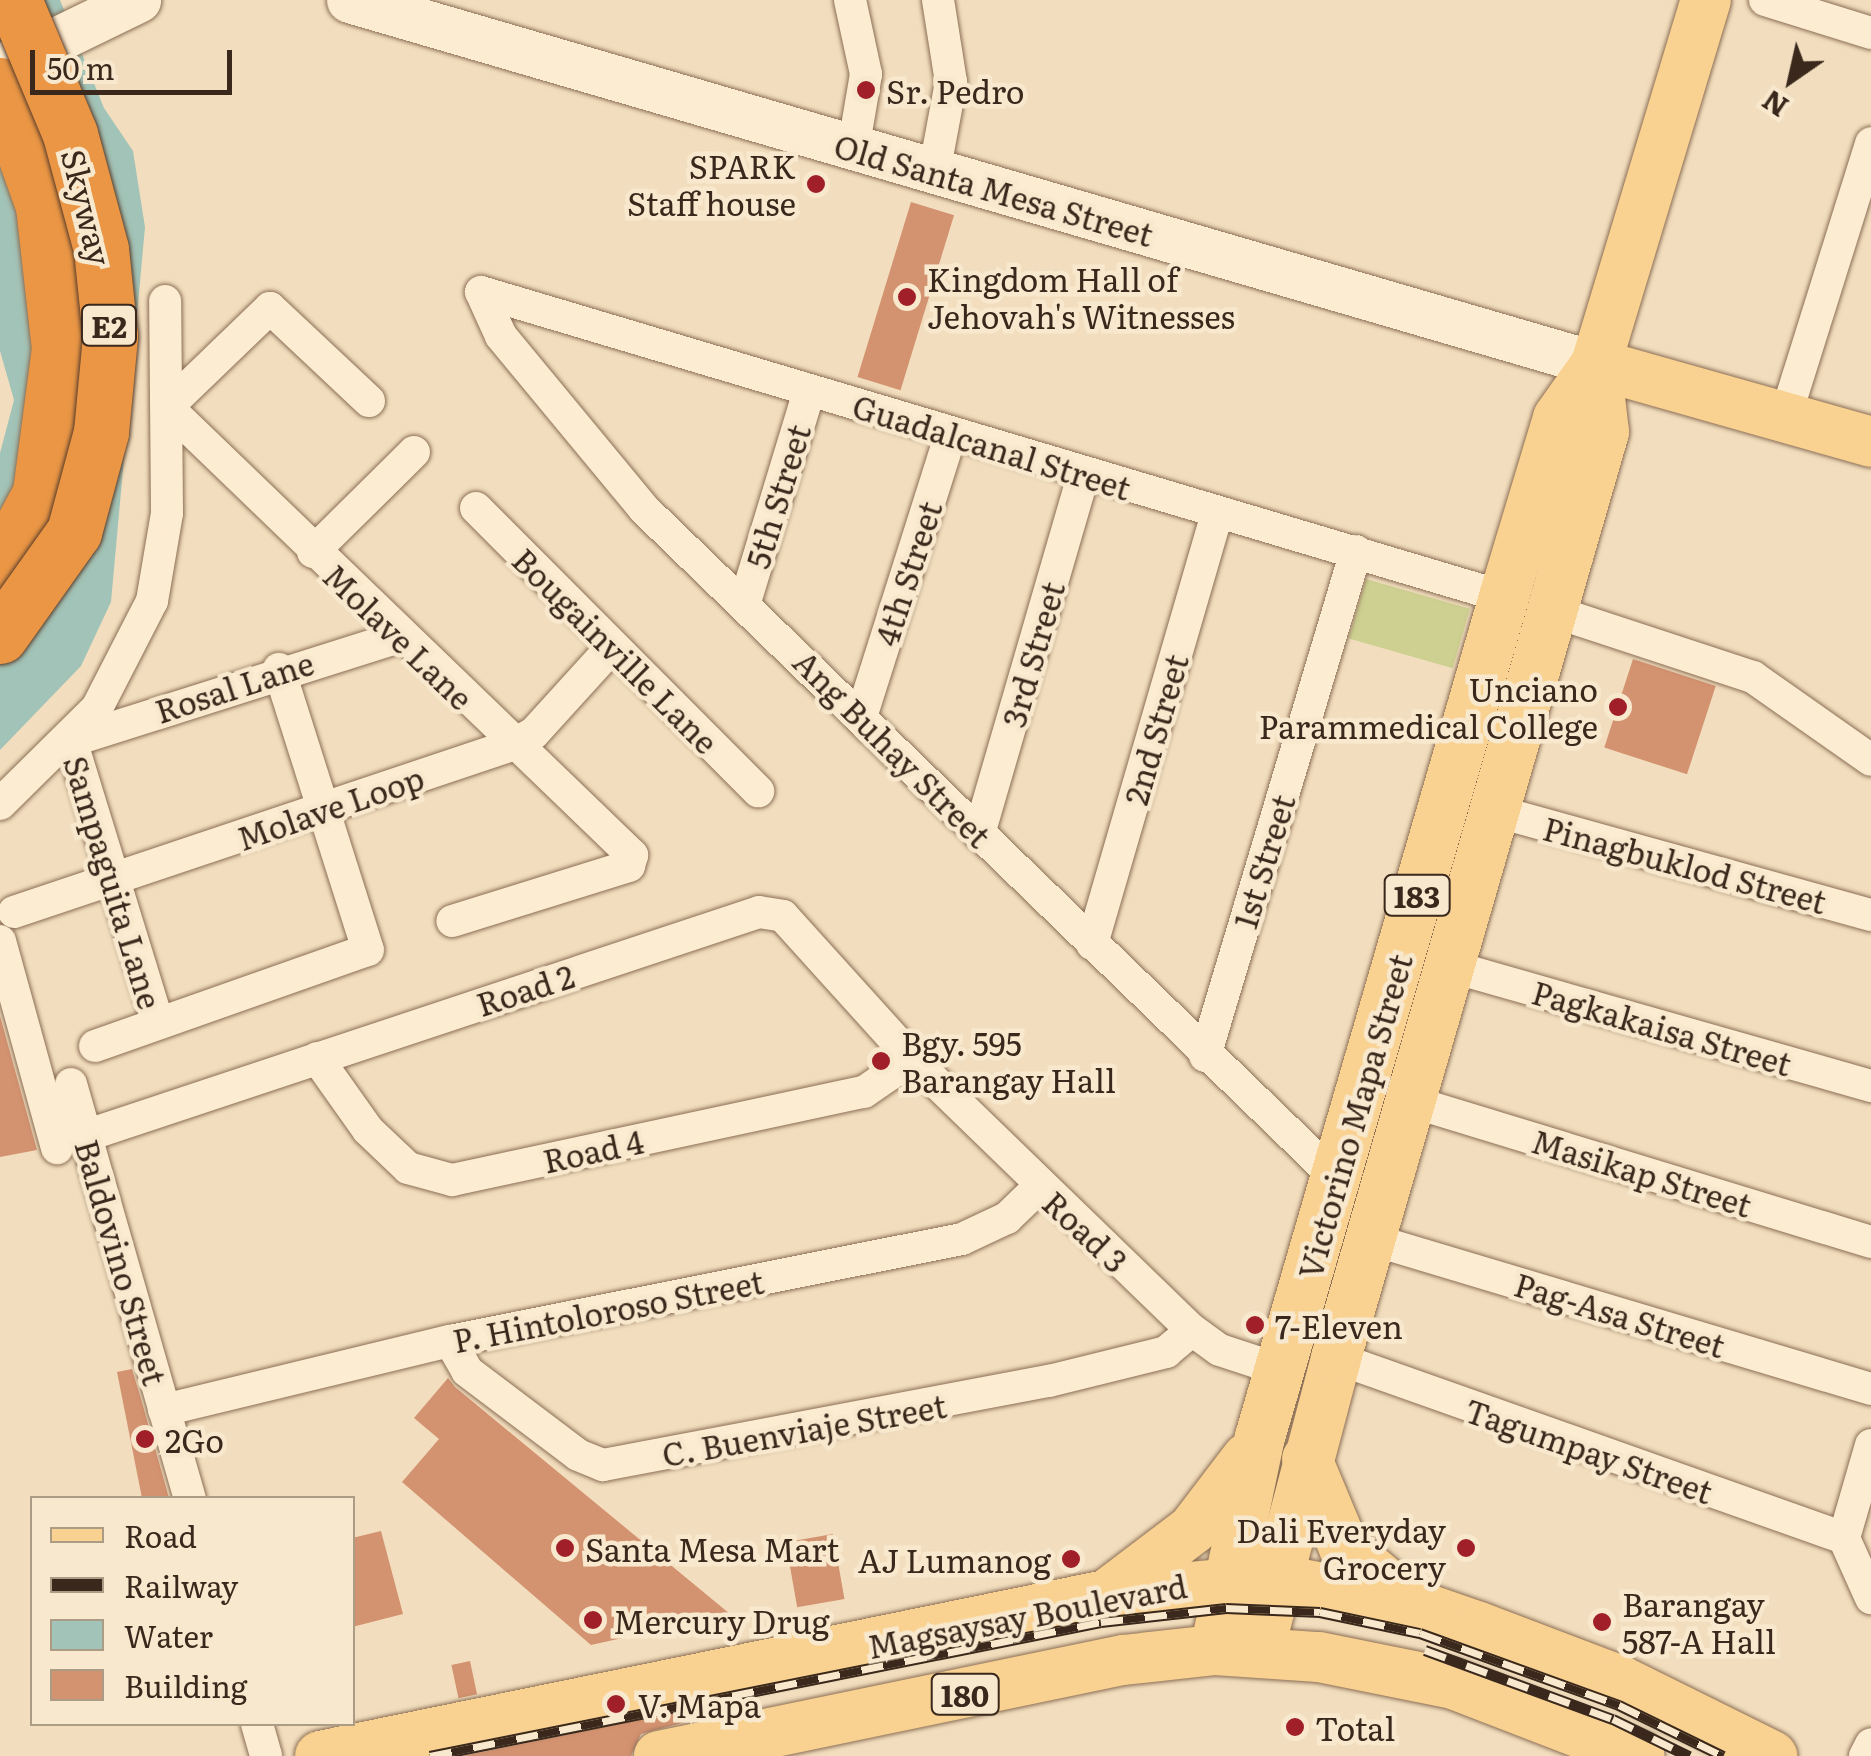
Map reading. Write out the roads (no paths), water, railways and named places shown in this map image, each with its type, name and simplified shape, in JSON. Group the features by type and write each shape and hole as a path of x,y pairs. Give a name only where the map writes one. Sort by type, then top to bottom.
{"highway":[{"name":"Skyway","path":"0,568 40,493 60,348 43,206 12,67 14,0"},
{"name":"Skyway","path":"0,636 32,601 74,532 108,384 101,249 70,134 12,67"}],"main road":[{"name":"Old Santa Mesa Street","path":"349,0 853,150 1871,442"},
{"name":"Victorino Mapa Street","path":"1237,1650 1252,1579 1260,1437 1558,418 1596,364 1706,0"},
{"path":"12,67 130,4"},
{"name":"Victorino Mapa Street","path":"1252,1579 1307,1459 1499,812 1604,432 1596,364"},
{"path":"1106,1594 1192,1529 1260,1437"},
{"path":"1307,1459 1344,1548 1421,1606"},
{"name":"Magsaysay Boulevard","path":"320,1756 1106,1594 1252,1579 1421,1606 1570,1659 1772,1756"},
{"name":"Magsaysay Boulevard","path":"659,1756 1123,1660 1237,1650 1454,1684 1640,1756"}],"street":[{"path":"850,0 866,74 853,150"},
{"path":"934,173 951,82 938,0"},
{"path":"1766,0 1871,32"},
{"path":"1785,418 1871,144"},
{"name":"Guadalcanal Street","path":"481,292 1504,597"},
{"name":"Ang Buhay Street","path":"481,292 501,336 644,508 862,714 1205,1056 1337,1179"},
{"path":"0,804 71,741 126,663 152,601 167,513 165,301"},
{"path":"167,407 270,308 369,401"},
{"name":"5th Street","path":"746,602 809,390"},
{"name":"Molave Lane","path":"167,407 398,637 633,861 452,922"},
{"name":"4th Street","path":"862,714 951,433"},
{"path":"313,552 414,452"},
{"name":"3rd Street","path":"980,834 1084,473"},
{"name":"Bougainville Lane","path":"476,508 611,648 758,790"},
{"name":"2nd Street","path":"1092,944 1217,513"},
{"name":"1st Street","path":"1205,1056 1356,551"},
{"path":"1552,611 1753,677 1869,751"},
{"name":"Rosal Lane","path":"71,741 279,669 398,637"},
{"name":"Molave Loop","path":"7,927 114,880 512,746 534,733 611,648"},
{"path":"95,1046 368,950 279,669"},
{"name":"Sampaguita Lane","path":"71,741 158,1023"},
{"name":"Pinagbuklod Street","path":"1499,812 1871,915"},
{"name":"Road 2","path":"71,1142 759,912 801,928 912,1059"},
{"path":"7,927 71,1142"},
{"name":"Pagkakaisa Street","path":"1453,968 1871,1086"},
{"name":"Road 4","path":"317,1058 368,1130 408,1168 452,1180 864,1092 912,1059"},
{"name":"Road 3","path":"912,1059 1192,1330 1220,1350 1281,1370"},
{"name":"Baldovino Street","path":"70,1084 71,1142 164,1410 189,1496"},
{"name":"Masikap Street","path":"1413,1102 1871,1242"},
{"name":"P. Hintoloroso Street","path":"164,1410 450,1342 962,1240 1007,1218 1040,1187"},
{"name":"Pag-Asa Street","path":"1370,1239 1871,1389"},
{"name":"C. Buenviaje Street","path":"450,1342 467,1371 578,1455 603,1464 1049,1381 1166,1352 1192,1330"},
{"name":"Tagumpay Street","path":"1336,1358 1844,1538"},
{"path":"1871,1446 1844,1538 1871,1598"},
{"path":"257,1726 266,1756"},
{"path":"1865,1756 1871,1744"}],"water":[{"path":"0,0 60,0 104,108 133,151 145,227 111,602 81,666 0,750 0,453 14,400 0,351"}],"railway":[{"path":"430,1756 1101,1622 1226,1608 1320,1612 1420,1633 1619,1705 1723,1756"},
{"path":"1425,1650 1613,1719 1689,1756"}],"place":[{"name":"Sr. Pedro","path":"866,90"},
{"name":"SPARK Staff house","path":"816,184"},
{"name":"Kingdom Hall of Jehovah's Witnesses","path":"907,297"},
{"name":"Unciano Parammedical College","path":"1618,707"},
{"name":"Bgy. 595 Barangay Hall","path":"881,1061"},
{"name":"7-Eleven","path":"1255,1325"},
{"name":"2Go","path":"145,1439"},
{"name":"Santa Mesa Mart","path":"565,1548"},
{"name":"Dali Everyday Grocery","path":"1466,1548"},
{"name":"AJ Lumanog","path":"1071,1559"},
{"name":"Mercury Drug","path":"593,1620"},
{"name":"Barangay 587-A Hall","path":"1602,1622"},
{"name":"V. Mapa","path":"616,1704"},
{"name":"Total","path":"1295,1727"}]}
